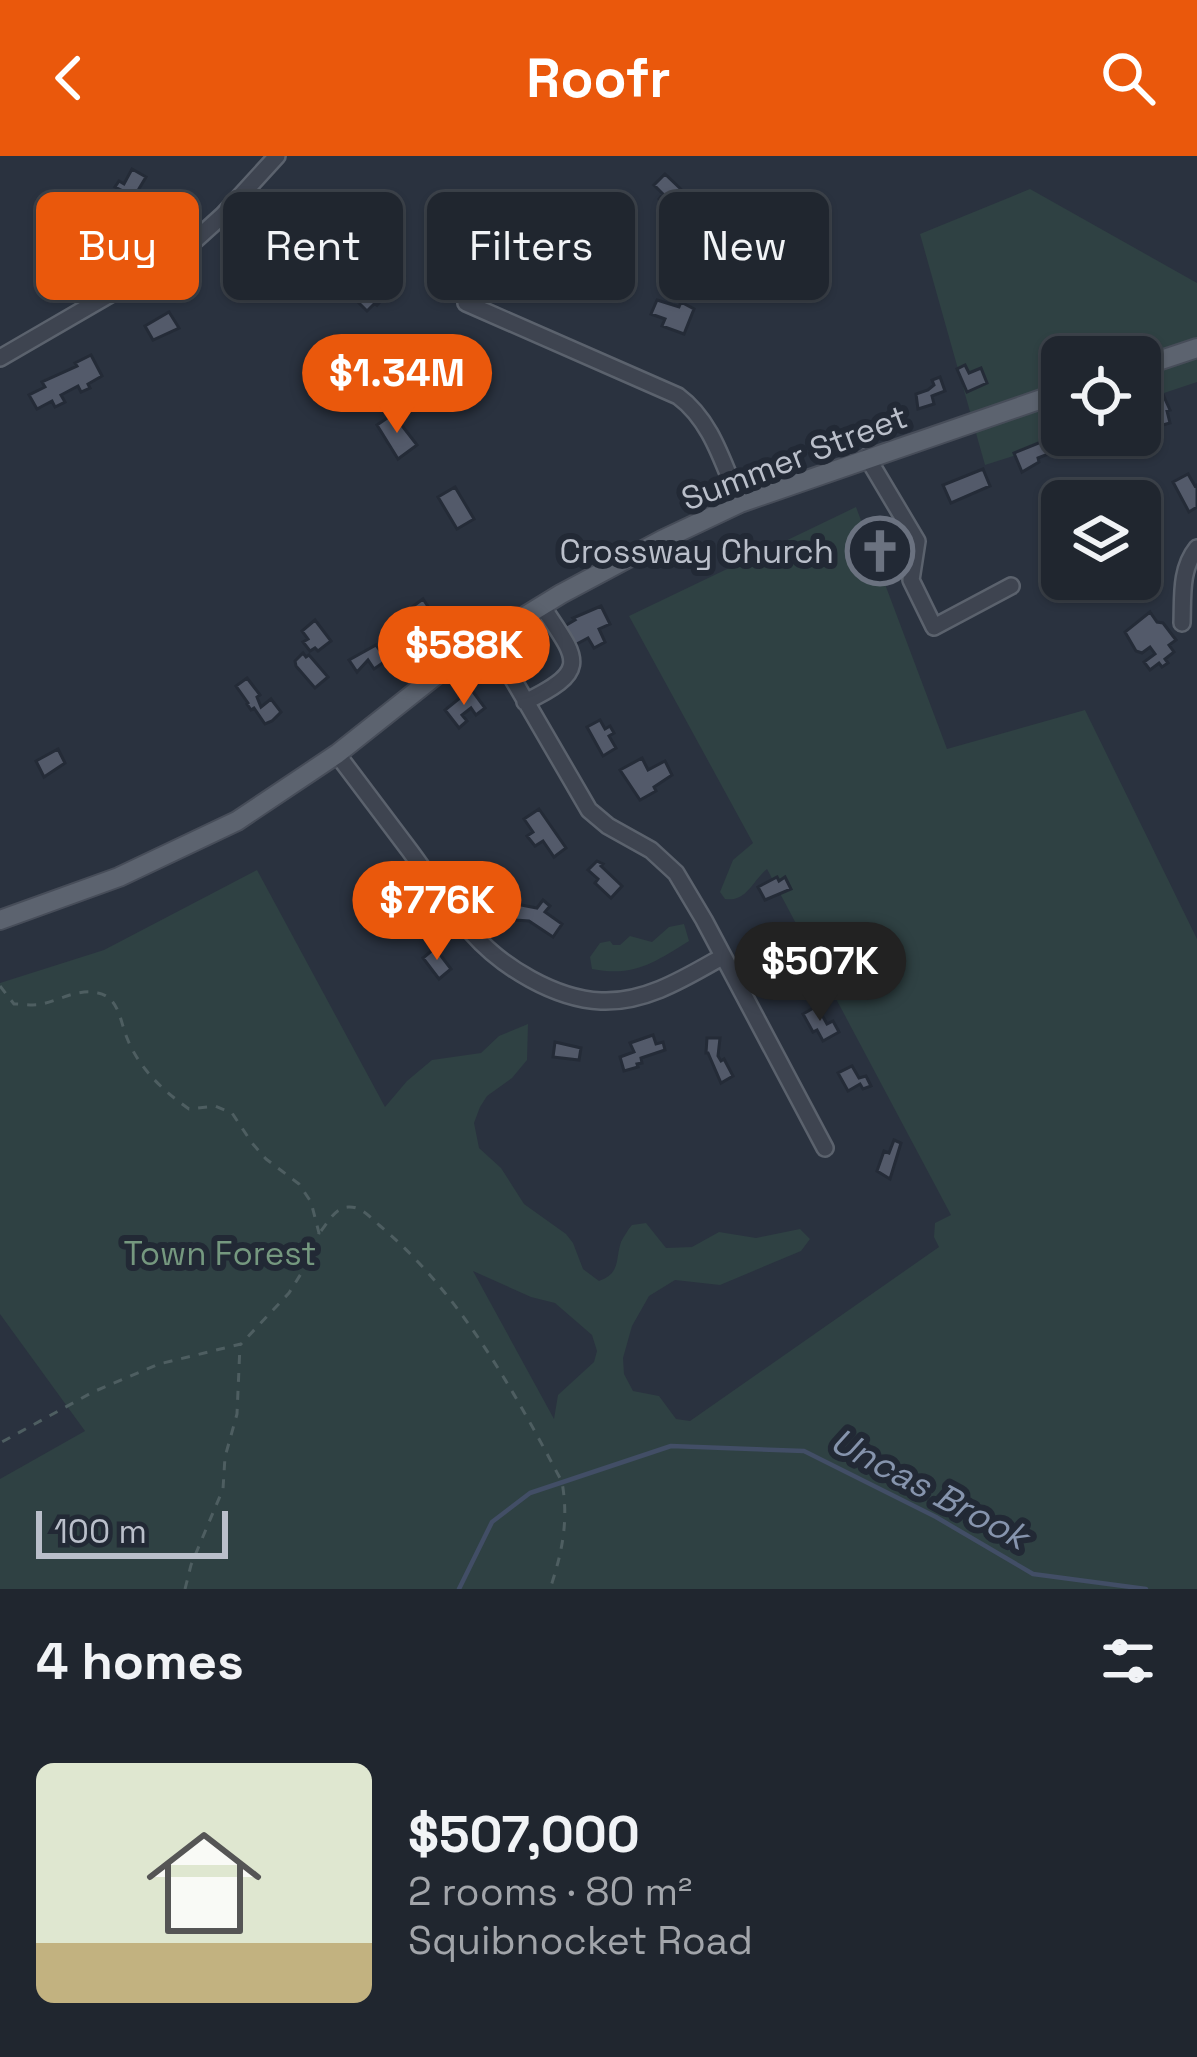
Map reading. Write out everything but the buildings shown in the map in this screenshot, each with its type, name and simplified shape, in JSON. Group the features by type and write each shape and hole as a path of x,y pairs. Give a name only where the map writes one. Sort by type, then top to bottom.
{"main road":[{"path":"1161,360 1197,348"},
{"name":"Summer Street","path":"0,920 119,877 237,821 337,754 489,638 662,540 740,503 1041,399"}],"street":[{"path":"0,358 181,253 277,156"},
{"path":"466,303 678,396 706,423 740,503"},
{"path":"867,458 917,541 911,580 934,626 1011,586"},
{"path":"1182,622 1187,560 1197,548"},
{"path":"525,702 567,678 574,663 542,606"},
{"path":"489,638 589,810 651,850 676,873 825,1148"},
{"path":"337,754 475,937 549,988 578,998 634,998 722,957"}],"path":[{"path":"0,986 14,1004 37,1006 79,993 110,998 138,1062 189,1109 215,1106 232,1113 266,1159 299,1184 311,1202 319,1234"},
{"path":"0,1443 93,1392 159,1364 241,1343 289,1293 336,1211 359,1208 413,1253 489,1351 562,1482 566,1507 563,1551 550,1589"},
{"path":"185,1589 223,1489 225,1457 237,1414 241,1343"}],"green space":[{"path":"1030,189 1197,283 1197,382 1161,394 1161,336 1041,336 1041,447 985,465 920,234"},
{"name":"Town Forest","path":"856,507 947,749 1085,710 1197,939 1197,1589 0,1589 0,1479 85,1431 0,1314 0,983 104,950 257,870 385,1107 432,1060 481,1053 499,1036 528,1024 527,1060 480,1107 474,1123 479,1148 501,1168 524,1204 566,1234 583,1269 599,1281 614,1270 621,1242 632,1225 646,1223 666,1248 692,1247 719,1232 756,1238 800,1229 810,1239 801,1251 720,1285 675,1280 649,1296 632,1326 623,1358 624,1374 633,1391 659,1396 676,1419 690,1421 939,1247 935,1223 951,1215 767,869 739,897 725,899 720,892 733,860 753,843 629,616","holes":["473,1271 555,1303 592,1335 597,1351 594,1362 558,1395 554,1419"]},
{"path":"684,924 689,941 654,962 620,971 592,969 590,957 600,943 620,945 630,936 652,942 669,927"}],"waterway":[{"name":"Uncas Brook","path":"459,1589 492,1522 530,1493 671,1446 804,1451 936,1517 1033,1574 1146,1589"}],"place":[{"name":"Crossway Church","path":"880,551"}]}
